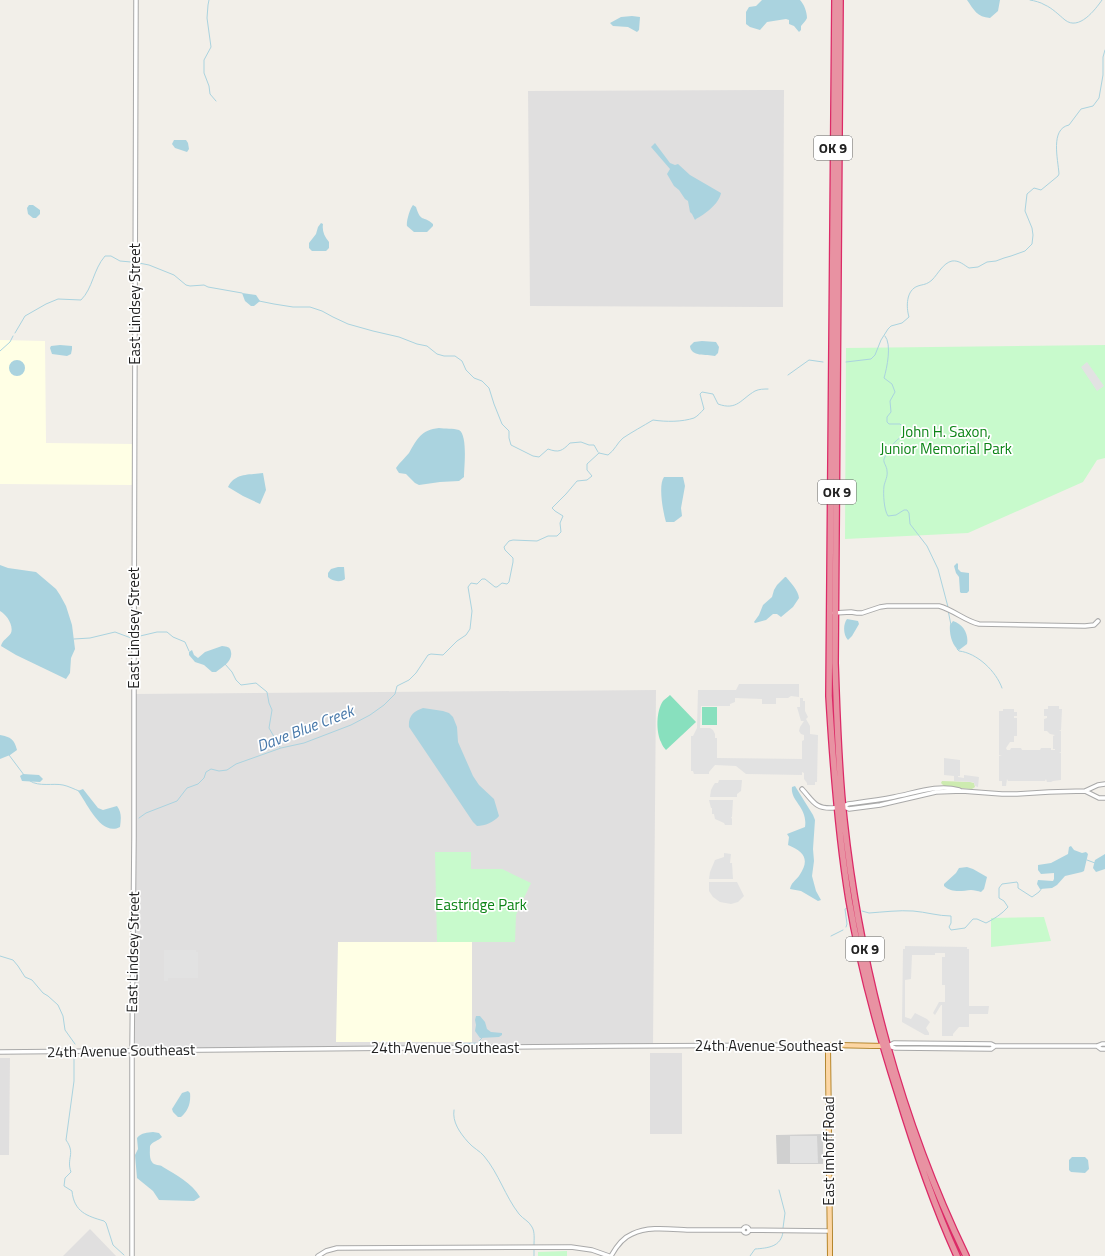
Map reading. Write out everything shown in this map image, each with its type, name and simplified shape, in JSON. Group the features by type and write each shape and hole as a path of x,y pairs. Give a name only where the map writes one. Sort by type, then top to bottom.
{"highway":[{"name":"OK 9","path":"834,0 835,664 841,807"},
{"name":"OK 9","path":"840,0 829,613 829,696 841,807 855,902 880,1017 919,1161 940,1218 957,1256"},
{"name":"OK 9","path":"887,1046 902,1096 947,1217 966,1256"}],"main road":[{"name":"24th Avenue Southeast","path":"828,1045 887,1046"},
{"name":"East Imhoff Road","path":"828,1045 830,1256"}],"street":[{"name":"East Lindsey Street","path":"132,1256 136,0"},
{"path":"829,613 862,613 883,606 939,606 972,622 983,625 1085,626 1094,625 1098,621"},
{"path":"802,789 810,800 817,805 828,808 841,807 849,809 880,805 936,792 962,791 1011,794 1086,791 1098,785 1105,784"},
{"path":"1086,791 1099,798 1105,798"},
{"name":"24th Avenue Southeast","path":"887,1046 895,1048 991,1049 995,1046 1097,1046 1105,1044"},
{"name":"24th Avenue Southeast","path":"0,1052 828,1045"},
{"name":"24th Avenue Southeast","path":"1097,1046 1101,1049 1105,1049"},
{"path":"318,1256 326,1251 337,1248 583,1248 610,1256 615,1248 624,1239 632,1234 641,1231 658,1229 743,1230 746,1227 749,1230 830,1231"}],"shaded area":[{"path":"784,90 783,307 530,306 528,91"},
{"path":"0,340 45,341 46,443 135,444 135,485 0,484"},
{"path":"1087,362 1104,386 1097,391 1081,367"},
{"path":"739,684 799,684 799,697 791,696 788,698 776,698 776,704 762,704 762,699 735,698 735,702 730,704 730,706 701,706 700,728 710,728 713,730 715,738 717,738 717,758 802,759 802,741 804,740 804,735 799,731 804,721 801,721 797,707 800,707 800,698 803,698 803,701 805,701 805,711 808,717 806,719 810,726 810,734 818,735 817,782 815,782 815,785 807,785 804,779 804,773 802,772 802,775 746,774 736,766 715,765 709,774 694,774 693,771 691,771 691,736 693,736 697,728 698,690 736,690"},
{"path":"656,690 653,1046 132,1051 134,694"},
{"path":"1048,706 1059,706 1059,709 1062,709 1061,730 1059,731 1061,731 1061,752 1059,752 1061,753 1061,780 1047,782 1046,779 1045,781 1008,781 1007,779 1006,786 1002,786 1002,781 999,781 999,756 1002,755 999,755 999,711 1003,711 1003,709 1014,709 1014,712 1017,712 1017,716 1014,716 1014,718 1017,718 1017,736 1014,736 1014,742 1010,742 1006,748 1007,750 1010,750 1011,748 1021,748 1022,750 1040,750 1041,748 1051,748 1051,750 1055,750 1053,749 1053,736 1055,735 1044,731 1044,719 1047,718 1047,716 1044,716 1044,709 1048,709"},
{"path":"944,758 960,760 960,776 958,777 964,778 964,775 979,777 978,787 975,786 973,782 954,781 954,776 944,775"},
{"path":"719,780 742,780 741,791 737,794 737,797 710,797 713,786 715,783 718,783"},
{"path":"709,800 733,800 731,817 732,825 725,825 724,823 715,819 714,814 712,814 712,808"},
{"path":"724,853 731,854 730,863 732,863 733,879 709,879 715,860 724,857"},
{"path":"709,882 737,882 744,896 738,902 731,904 720,902 713,897 709,891"},
{"path":"338,942 472,942 472,1042 336,1042"},
{"path":"905,946 967,947 967,949 969,949 969,1006 989,1006 988,1014 969,1014 969,1027 959,1027 953,1036 942,1036 942,1005 935,1015 933,1013 939,1002 945,1002 945,985 942,985 942,957 945,957 945,953 935,953 935,955 912,955 911,979 905,980 905,1017 911,1019 915,1013 927,1019 930,1022 926,1028 929,1035 925,1035 902,1022 903,949 905,949"},
{"path":"164,950 196,950 196,952 198,952 198,978 168,978 168,981 164,981"},
{"path":"650,1053 682,1053 682,1134 650,1134"},
{"path":"0,1058 10,1058 9,1155 0,1155"},
{"path":"823,1134 823,1164 777,1164 776,1135"},
{"path":"790,1136 817,1136 818,1163 790,1163"},
{"path":"90,1229 116,1256 63,1256"}],"green space":[{"name":"John H. Saxon, Junior Memorial Park","path":"1105,345 1105,458 1097,460 1083,482 968,533 845,539 846,348"},
{"path":"670,695 696,722 666,750 659,738 658,716 663,701"},
{"path":"702,707 717,707 717,725 702,725"},
{"path":"942,781 970,782 974,783 975,787 972,789 945,787 941,783"},
{"name":"Eastridge Park","path":"435,852 471,852 471,869 502,869 531,883 516,915 515,942 437,942"},
{"path":"1044,917 1051,941 991,947 991,918"},
{"path":"567,1251 567,1256 538,1256 538,1252"}],"water":[{"path":"762,0 800,0 805,8 807,18 801,26 801,30 799,32 794,26 789,24 789,20 786,19 767,22 760,30 746,24 746,12 749,7 756,6"},
{"path":"967,0 1000,0 998,11 990,18 979,15"},
{"path":"621,17 640,17 639,30 637,32 628,27 613,26 610,23"},
{"path":"174,140 186,140 189,149 187,152 175,148 172,144"},
{"path":"655,143 670,163 675,165 678,164 690,175 721,193 715,205 695,220 690,212 688,201 674,186 667,174 670,169 651,147"},
{"path":"29,205 33,205 40,210 40,214 36,218 33,218 28,214 27,208"},
{"path":"413,205 416,207 421,217 433,224 427,232 414,232 407,226 408,215"},
{"path":"321,223 323,224 325,236 329,242 329,248 326,251 312,251 309,248 309,243 316,234"},
{"path":"242,293 256,295 260,301 254,306 251,306 245,301"},
{"path":"694,342 716,342 719,347 718,353 715,356 696,353 691,350 690,346"},
{"path":"51,346 72,346 71,354 67,356 52,354 50,348"},
{"path":"17,360 24,365 25,368 20,375 17,376 10,371 9,368 14,361"},
{"path":"439,428 457,429 462,433 465,445 464,477 459,481 419,485 406,474 399,473 396,468 409,453 420,436 428,431"},
{"path":"263,473 266,490 260,504 228,487 234,479 238,477"},
{"path":"664,477 683,477 685,486 681,508 682,516 674,522 666,522 662,505 661,486"},
{"path":"957,563 958,569 961,572 969,573 969,591 967,593 960,592 959,577 954,566"},
{"path":"0,565 8,568 36,572 56,589 60,595 66,606 72,625 75,649 71,658 70,673 66,679 16,655 1,646 12,630 9,620 0,611"},
{"path":"344,567 345,579 341,581 328,577 328,573 331,569"},
{"path":"785,577 794,587 799,598 793,607 781,617 777,614 773,614 766,620 755,623 754,622 763,605 772,597 777,585"},
{"path":"847,619 858,621 859,624 848,640 844,630"},
{"path":"953,621 960,624 967,637 967,644 959,650 954,646 950,632 950,625"},
{"path":"222,646 231,650 231,655 226,664 216,672 212,672 204,665 195,662 189,655 189,652 192,650 194,655 198,658 205,652"},
{"path":"423,708 443,711 449,713 453,717 457,727 458,742 473,776 479,785 494,799 499,816 492,822 477,826 473,822 409,727 412,714"},
{"path":"0,735 12,739 17,750 0,759"},
{"path":"23,774 39,775 43,779 40,782 22,781 20,776"},
{"path":"795,786 815,820 812,876 816,891 821,900 818,901 801,891 790,889 792,884 799,876 805,861 802,854 788,845 789,837 787,834 805,827 804,814 792,792 792,787"},
{"path":"83,789 98,808 103,810 117,806 121,819 120,827 113,829 107,827 95,817 78,791"},
{"path":"1071,846 1074,850 1082,853 1086,852 1088,854 1084,871 1065,876 1052,888 1040,889 1037,884 1038,880 1053,881 1054,873 1041,874 1038,870 1038,865 1051,863 1068,854 1069,847"},
{"path":"1105,854 1105,869 1096,872 1093,868 1095,860"},
{"path":"967,867 987,877 984,889 981,892 972,890 953,891 944,886 944,884 956,873 959,868"},
{"path":"476,1016 480,1016 485,1022 487,1029 491,1032 502,1033 502,1035 499,1037 480,1038 475,1031"},
{"path":"188,1091 190,1093 190,1097 186,1112 181,1117 178,1117 172,1109 182,1093"},
{"path":"153,1132 159,1133 162,1137 150,1146 150,1156 152,1162 162,1166 188,1183 200,1197 194,1201 159,1200 153,1191 137,1178 135,1155 138,1149 137,1138 143,1134"},
{"path":"1072,1157 1085,1157 1088,1160 1089,1169 1085,1173 1071,1172 1069,1170 1069,1160"}],"waterway":[{"path":"209,0 207,18 211,47 204,60 204,73 209,86 210,94 216,101"},
{"path":"1030,0 1043,4 1070,23 1076,23 1086,18 1102,0"},
{"name":"Dave Blue Creek","path":"846,362 871,359 875,355 881,340 888,329 891,326 902,323 909,317 907,304 911,291 918,286 927,284 949,262 957,261 969,268 978,267 987,262 996,261 1025,251 1032,244 1032,228 1025,211 1027,194 1034,188 1041,190 1058,176 1056,145 1059,132 1069,125 1081,109 1093,106 1099,98 1105,50"},
{"path":"15,333 25,316 46,304 58,299 81,300 88,290 98,267 105,256 111,256 120,261 131,262"},
{"path":"139,263 149,265 174,275 186,285 204,285 242,293"},
{"path":"259,301 293,307 310,307 322,311 348,324 427,346 437,354 444,356 455,356 462,361 466,370 474,378 482,381 489,388 502,424 509,431 511,445 533,456 539,457 548,449 555,451 560,450 565,448 570,443 581,442 594,445 598,452"},
{"path":"0,351 10,342 13,336"},
{"path":"885,336 889,350 884,378 892,384 895,392 890,401 891,412 887,417 887,422 889,424 900,424 906,433 892,445 884,459 887,473 884,486 884,502 888,516 896,515 904,510 907,510 909,513 910,524 927,546 938,569 948,607"},
{"name":"Dave Blue Creek","path":"788,375 809,360 823,362"},
{"name":"Dave Blue Creek","path":"599,453 608,455 623,438 653,420 679,421 694,418 704,409 700,394 702,392 713,394 718,404 730,406 738,403 755,391 760,389 768,389"},
{"name":"Dave Blue Creek","path":"139,818 146,813 177,801 187,788 198,784 204,778 206,772 211,769 219,771 227,770 236,764 281,748 304,743 351,725 370,715 384,705 395,694 397,686 409,680 416,673 428,655 443,655 457,641 466,635 470,629 472,611 468,587 471,583 477,584 482,579 485,579 497,587 502,583 507,584 509,582 513,558 504,547 509,541 537,541 548,536 557,536 561,532 560,523 563,516 552,508 577,481 587,480 592,476 587,470 587,464 599,453"},
{"path":"948,610 951,625"},
{"path":"74,639 90,638 115,632 131,638"},
{"path":"136,637 157,632 167,632 173,637 185,642 189,651"},
{"path":"957,649 979,659 991,669 1002,688"},
{"path":"225,664 241,685 256,683 267,692 272,710 269,728 280,747"},
{"name":"Dave Blue Creek","path":"9,755 24,775"},
{"name":"Dave Blue Creek","path":"30,781 38,784 59,784 79,791"},
{"path":"1087,860 1095,863"},
{"path":"862,911 869,913 913,911 951,916 951,923 949,927 951,930 965,928 973,919 986,923 1003,912 1008,907 1004,901 999,898 999,888 1002,884 1017,882 1018,888 1032,897 1042,888"},
{"path":"846,927 845,909 847,908"},
{"path":"831,936 843,930"},
{"path":"0,956 13,960 25,977 32,980 43,993 58,1005 63,1016 65,1030 75,1044"},
{"path":"479,1041 482,1038"},
{"path":"461,1045 476,1043"},
{"path":"74,1059 74,1081 66,1140 71,1153 71,1172 65,1178 64,1186 72,1191 75,1204 82,1212 106,1223 113,1245 124,1255"},
{"path":"454,1110 455,1123 465,1139 482,1154 489,1163 514,1207 532,1227 534,1233 534,1245"},
{"path":"779,1190 785,1213 783,1228"},
{"path":"750,1256 755,1249 777,1244 780,1241 783,1232"},
{"path":"534,1248 534,1256"}]}
